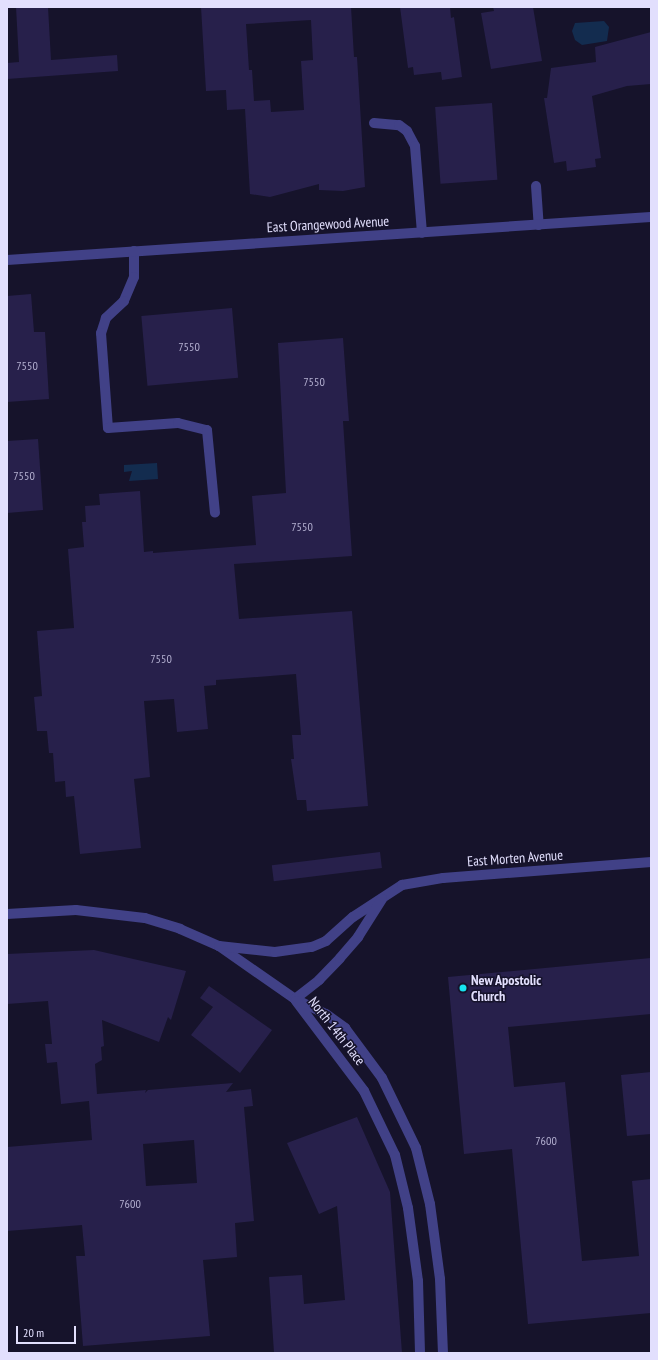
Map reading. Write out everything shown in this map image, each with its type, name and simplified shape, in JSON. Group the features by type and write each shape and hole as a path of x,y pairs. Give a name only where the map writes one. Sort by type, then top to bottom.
{"street":[{"path":"374,123 399,125 407,131 415,146 422,233"},
{"path":"536,186 539,225"},
{"name":"East Orangewood Avenue","path":"7,260 651,217"},
{"path":"134,251 134,277 124,301 106,318 101,333 108,428 178,423 207,430 215,513"},
{"name":"East Morten Avenue","path":"219,946 275,952 312,948 326,941 353,917 384,895 402,885 444,878 651,862"},
{"name":"East Morten Avenue","path":"7,914 60,909 145,918 180,929 219,946 295,999 319,980 358,937 384,895"},
{"name":"North 14th Place","path":"295,999 364,1091 395,1155 408,1208 417,1273 420,1353"},
{"name":"North 14th Place","path":"295,999 326,1014 345,1028 382,1078 416,1148 430,1204 440,1279 443,1353"}],"water":[{"path":"604,21 609,27 607,41 582,45 575,40 572,31 575,23"},
{"path":"157,463 158,479 129,481 132,471 124,472 124,465"}],"building":[{"path":"16,7 48,7 51,60 117,55 118,71 7,79 7,63 19,62"},
{"path":"201,7 351,7 354,57 357,57 365,187 343,191 319,190 319,184 270,197 250,194 245,109 227,110 226,90 206,91","holes":["311,20 313,60 301,61 304,110 271,112 270,100 254,101 252,70 249,70 246,24"]},
{"path":"400,7 450,7 451,18 454,17 462,77 442,80 441,72 414,75 413,67 408,68"},
{"path":"493,7 533,7 542,61 491,69 481,13 494,11"},
{"path":"651,32 651,84 627,86 592,96 601,158 595,159 596,167 567,171 566,161 554,163 544,98 547,98 551,68 596,62 595,47"},
{"path":"492,103 497,180 441,184 435,107"},
{"path":"31,294 34,332 45,332 49,399 7,402 7,296"},
{"path":"232,308 238,378 147,386 141,316"},
{"path":"343,338 349,421 343,421 352,556 234,564 239,619 352,611 368,806 307,811 306,800 297,800 291,759 294,759 292,735 301,735 296,674 216,680 216,685 204,686 208,729 177,732 174,699 144,701 150,777 134,779 141,848 80,854 74,796 66,797 65,781 55,782 53,753 49,753 47,731 37,731 34,697 42,696 37,631 74,628 68,549 84,547 82,522 86,522 85,506 100,505 99,494 140,491 144,552 153,551 153,553 256,545 252,496 286,493 278,343"},
{"path":"38,439 43,510 7,513 7,441"},
{"path":"380,852 382,868 274,881 272,865"},
{"path":"94,950 186,971 171,1020 168,1017 159,1042 102,1020 104,1046 101,1047 102,1060 95,1064 97,1094 146,1090 145,1093 148,1090 233,1083 226,1092 251,1089 253,1106 244,1107 254,1221 235,1223 237,1257 203,1260 210,1336 83,1346 76,1256 85,1256 82,1225 7,1231 7,1147 92,1140 89,1101 61,1104 57,1062 47,1063 45,1044 52,1044 48,1001 7,1004 7,954","holes":["194,1140 197,1183 146,1186 143,1144"]},
{"path":"651,958 651,1014 508,1027 514,1087 565,1082 582,1261 639,1256 632,1181 651,1179 651,1313 528,1324 512,1149 464,1154 448,977"},
{"path":"209,986 272,1030 240,1073 191,1035 213,1007 200,998"},
{"path":"651,1072 651,1134 627,1136 621,1075"},
{"path":"357,1117 390,1192 402,1353 274,1353 269,1277 302,1275 304,1304 345,1300 337,1206 319,1214 287,1143"}],"place":[{"name":"New Apostolic Church","path":"463,988"}]}
